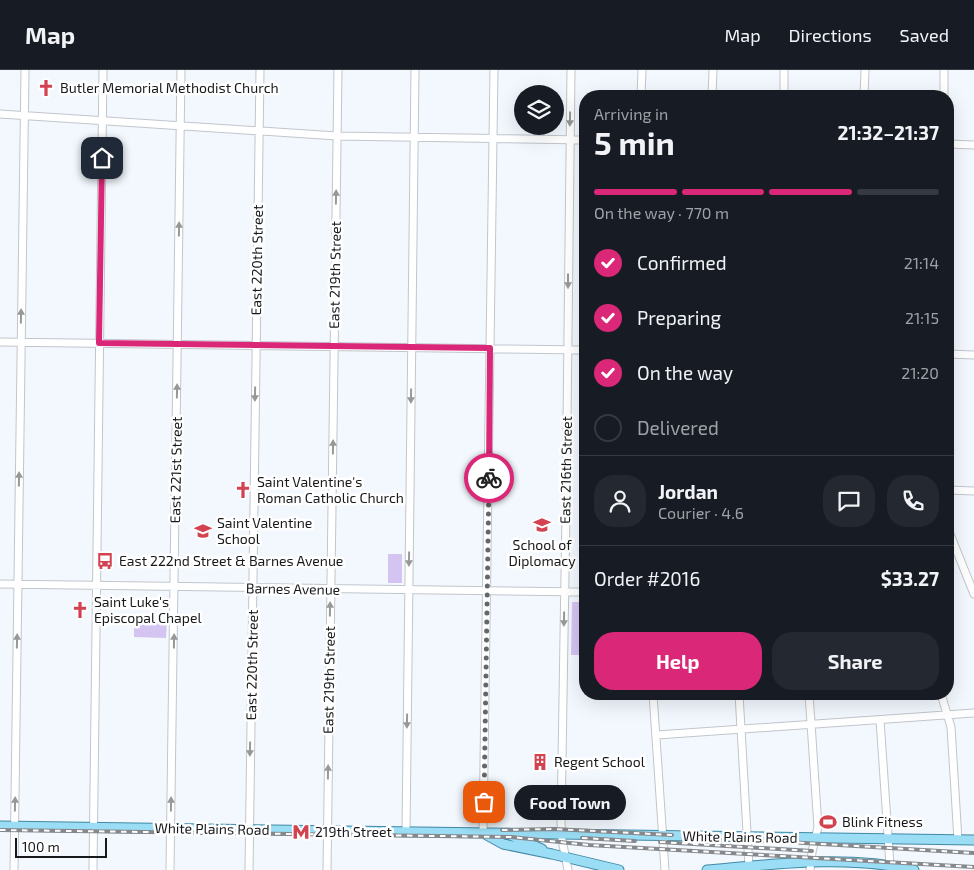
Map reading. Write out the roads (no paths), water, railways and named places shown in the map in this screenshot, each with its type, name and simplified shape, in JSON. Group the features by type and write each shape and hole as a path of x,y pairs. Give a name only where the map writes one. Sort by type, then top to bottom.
{"main road":[{"name":"White Plains Road","path":"0,826 974,840"},
{"name":"White Plains Road","path":"483,833 503,844 619,870"},
{"name":"White Plains Road","path":"505,833 552,854"},
{"name":"White Plains Road","path":"707,870 749,867 890,865 914,870"}],"street":[{"path":"14,870 25,70"},
{"path":"93,870 103,70"},
{"name":"East 221st Street","path":"170,870 181,70"},
{"name":"East 220th Street","path":"249,870 260,70"},
{"name":"East 219th Street","path":"327,870 338,70"},
{"path":"406,832 416,70"},
{"path":"483,833 494,70"},
{"name":"East 216th Street","path":"568,870 561,834 571,70"},
{"path":"641,90 642,70"},
{"path":"712,70 712,90"},
{"path":"784,70 784,90"},
{"path":"864,90 865,70"},
{"path":"944,70 944,90"},
{"path":"0,114 337,136 579,140"},
{"path":"954,144 974,145"},
{"path":"0,342 579,350"},
{"path":"954,354 974,355"},
{"path":"954,490 974,491"},
{"path":"954,544 974,594"},
{"name":"Barnes Avenue","path":"0,584 252,589 579,592"},
{"path":"654,700 665,870"},
{"path":"739,700 749,867"},
{"path":"809,700 818,825 810,866"},
{"path":"943,700 951,727 958,840"},
{"path":"657,735 974,713"},
{"path":"880,720 890,865"}],"railway":[{"path":"502,830 554,829 672,835"},
{"path":"0,830 511,837 589,845 974,867"},
{"path":"582,838 635,841"},
{"path":"722,838 974,853"},
{"path":"660,842 812,851"}],"place":[{"name":"Butler Memorial Methodist Church","path":"46,88"},
{"name":"Saint Valentine's Roman Catholic Church","path":"243,490"},
{"name":"School of Diplomacy","path":"542,525"},
{"name":"Saint Valentine School","path":"203,531"},
{"name":"East 222nd Street & Barnes Avenue","path":"105,561"},
{"name":"Saint Luke's Episcopal Chapel","path":"80,610"},
{"name":"Regent School","path":"540,762"},
{"name":"Food Town","path":"484,802"},
{"name":"Blink Fitness","path":"828,822"},
{"name":"219th Street","path":"301,832"}]}
